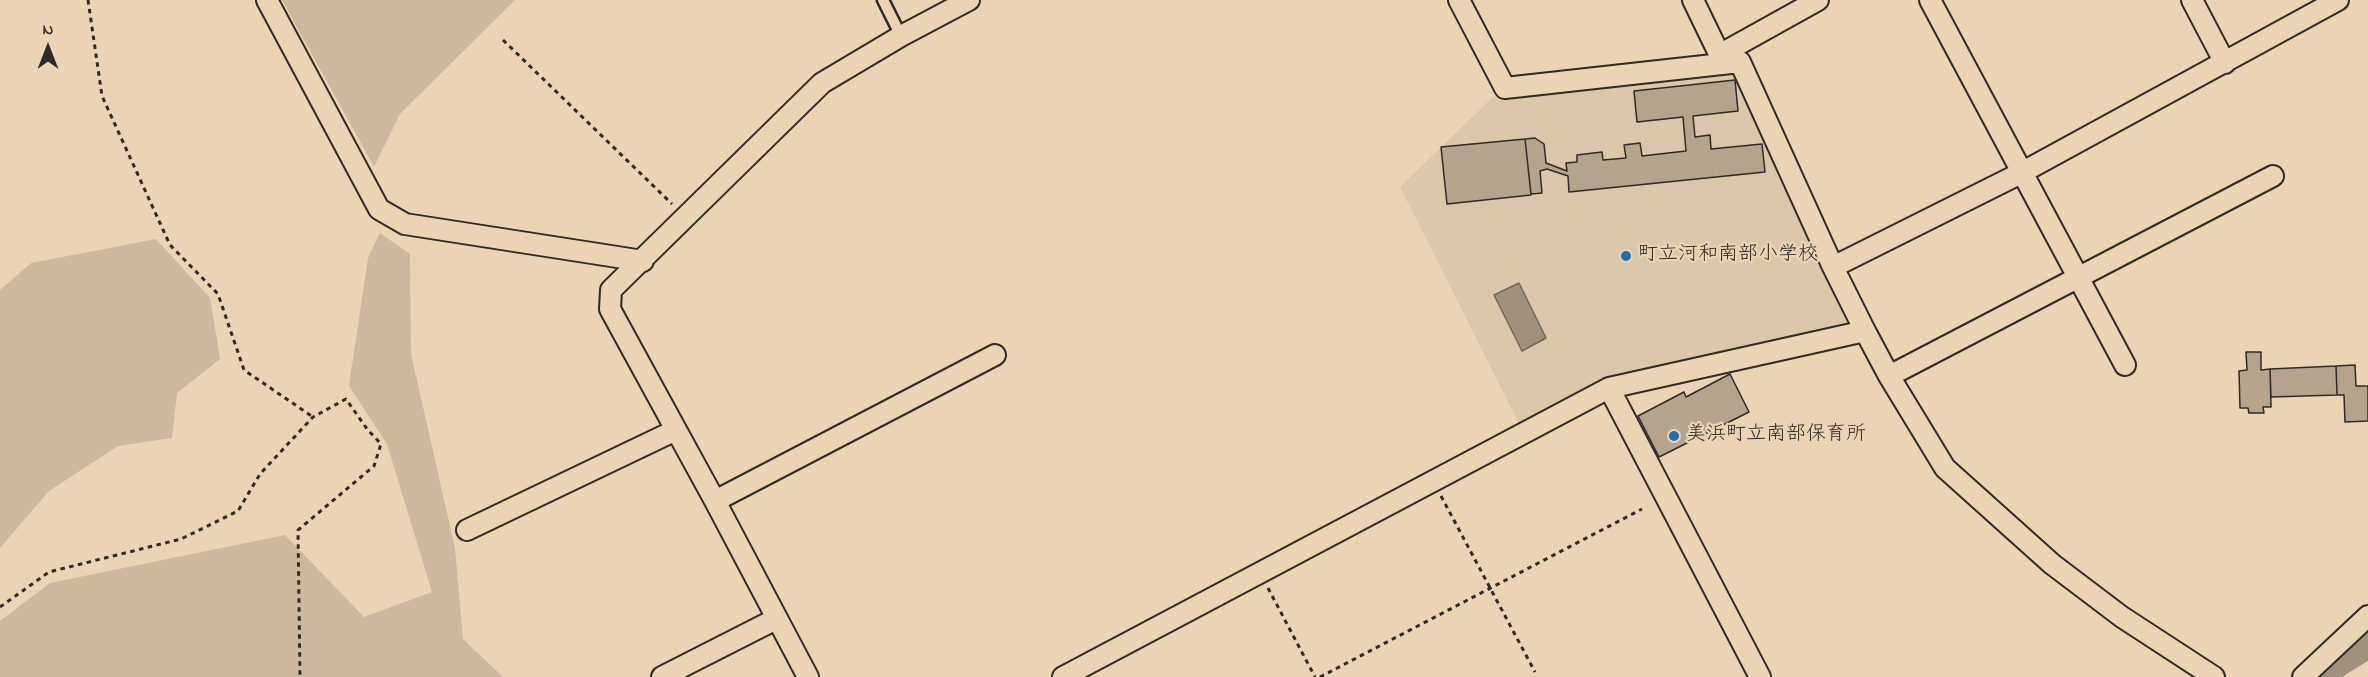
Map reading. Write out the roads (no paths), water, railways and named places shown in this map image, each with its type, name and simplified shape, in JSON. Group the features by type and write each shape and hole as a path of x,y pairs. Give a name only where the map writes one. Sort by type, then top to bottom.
{"street":[{"path":"267,0 380,208 405,224 643,261"},
{"path":"808,677 610,309 611,291 822,82 969,0"},
{"path":"1458,0 1505,88 1722,59 1740,62 1833,267 1865,331 1889,376 1945,468 2052,564 2122,617 2214,677"},
{"path":"1693,0 1722,59"},
{"path":"1722,59 1818,0"},
{"path":"1930,0 2125,365"},
{"path":"2192,0 2225,63"},
{"path":"1833,267 2021,173 2338,0"},
{"path":"1889,376 2273,176"},
{"path":"1064,677 1609,388 1865,331"},
{"path":"715,501 995,355"},
{"path":"1609,388 1760,677"},
{"path":"467,530 676,430"},
{"path":"2303,677 2368,616"},
{"path":"662,677 776,619"}],"lane":[{"path":"883,0 901,36"}],"waterway":[{"path":"2320,677 2336,663 2368,643"}],"place":[{"name":"町立河和南部小学校","path":"1626,256"},
{"name":"美浜町立南部保育所","path":"1674,436"}]}
